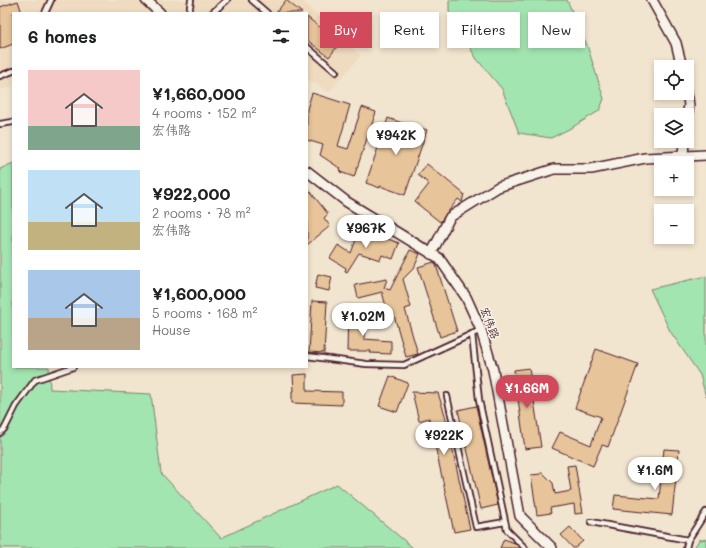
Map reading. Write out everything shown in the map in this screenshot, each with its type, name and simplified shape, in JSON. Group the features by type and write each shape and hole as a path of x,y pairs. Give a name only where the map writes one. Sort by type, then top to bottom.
{"street":[{"path":"146,0 159,12"},
{"path":"652,0 676,44 680,60"},
{"path":"684,148 683,156 706,155"},
{"path":"431,254 450,217 498,187 554,169 591,169 654,158"},
{"name":"宏伟路","path":"308,172 347,202 439,258 466,297 481,330 493,370 520,516 552,548"}],"lane":[{"path":"45,12 51,0"},
{"path":"189,12 190,0"},
{"path":"213,12 227,0"},
{"path":"252,0 266,12"},
{"path":"308,48 336,72"},
{"path":"0,76 12,71"},
{"path":"0,124 12,122"},
{"path":"308,356 366,364 404,365 481,330"},
{"path":"472,334 479,400 507,530 526,548"},
{"path":"0,433 5,428 16,406 35,380 70,368"},
{"path":"447,396 476,527 506,522"},
{"path":"686,548 688,540 706,512"},
{"path":"592,522 688,540"}],"shaded area":[{"path":"0,0 301,0 320,18 320,48 352,48 361,56 329,92 308,80 308,12 12,12 12,86 0,90"}],"green space":[{"path":"449,0 567,0 572,12 528,12 528,48 585,48 585,40 604,99 599,111 551,138 519,133 502,89 476,58 470,48 520,48 520,12 449,12"},
{"path":"12,163 12,368 49,368 50,389 151,394 161,473 221,538 337,484 413,548 0,548 0,169"},
{"path":"706,276 706,397 700,375 670,331 650,289"},
{"path":"706,539 706,548 694,548 699,540"}],"building":[{"path":"286,0 301,12 277,12"},
{"path":"18,1 22,12 12,12 12,44 0,49 0,7"},
{"path":"308,18 320,27 320,48 336,48 329,57 308,41"},
{"path":"312,93 350,105 338,146 348,149 362,107 376,112 354,177 340,172 341,169 320,155 323,145 308,140 308,106"},
{"path":"388,118 413,127 413,125 427,130 405,195 380,186 380,188 366,183"},
{"path":"427,164 464,194 462,202 458,199 440,222 415,202 429,184 418,175"},
{"path":"308,188 328,214 324,218 330,226 308,244"},
{"path":"360,229 399,243 393,259 382,255 380,260 359,253 347,272 345,271 346,268 330,258 338,245 351,253"},
{"path":"410,250 420,254 414,268 403,279 411,307 405,309 418,354 406,357 393,312 388,314 382,292 358,298 355,285 387,279 384,288 390,290"},
{"path":"434,262 457,331 440,337 418,267"},
{"path":"318,274 332,277 329,291 315,288"},
{"path":"312,301 327,302 324,353 309,352"},
{"path":"348,312 365,312 364,339 391,341 391,354 370,353 371,351 347,351"},
{"path":"596,349 638,364 608,447 602,445 593,466 552,448 560,432 591,445 601,417 575,408"},
{"path":"529,368 541,447 525,449 514,370"},
{"path":"307,374 307,391 342,392 342,405 292,403 292,391 294,391 293,375"},
{"path":"390,376 408,383 397,412 379,406"},
{"path":"412,392 438,393 445,415 470,529 454,532 429,418 419,421"},
{"path":"476,406 498,505 481,509 458,410"},
{"path":"664,449 679,450 672,515 613,509 615,495 659,499"},
{"path":"575,465 583,513 575,514 574,504 550,508 551,513 537,515 531,475 541,474 542,472 553,483 555,494 571,491 567,466"},
{"path":"570,527 583,541 575,548 573,548 561,535"},
{"path":"504,539 515,543 520,548 500,548"}]}
